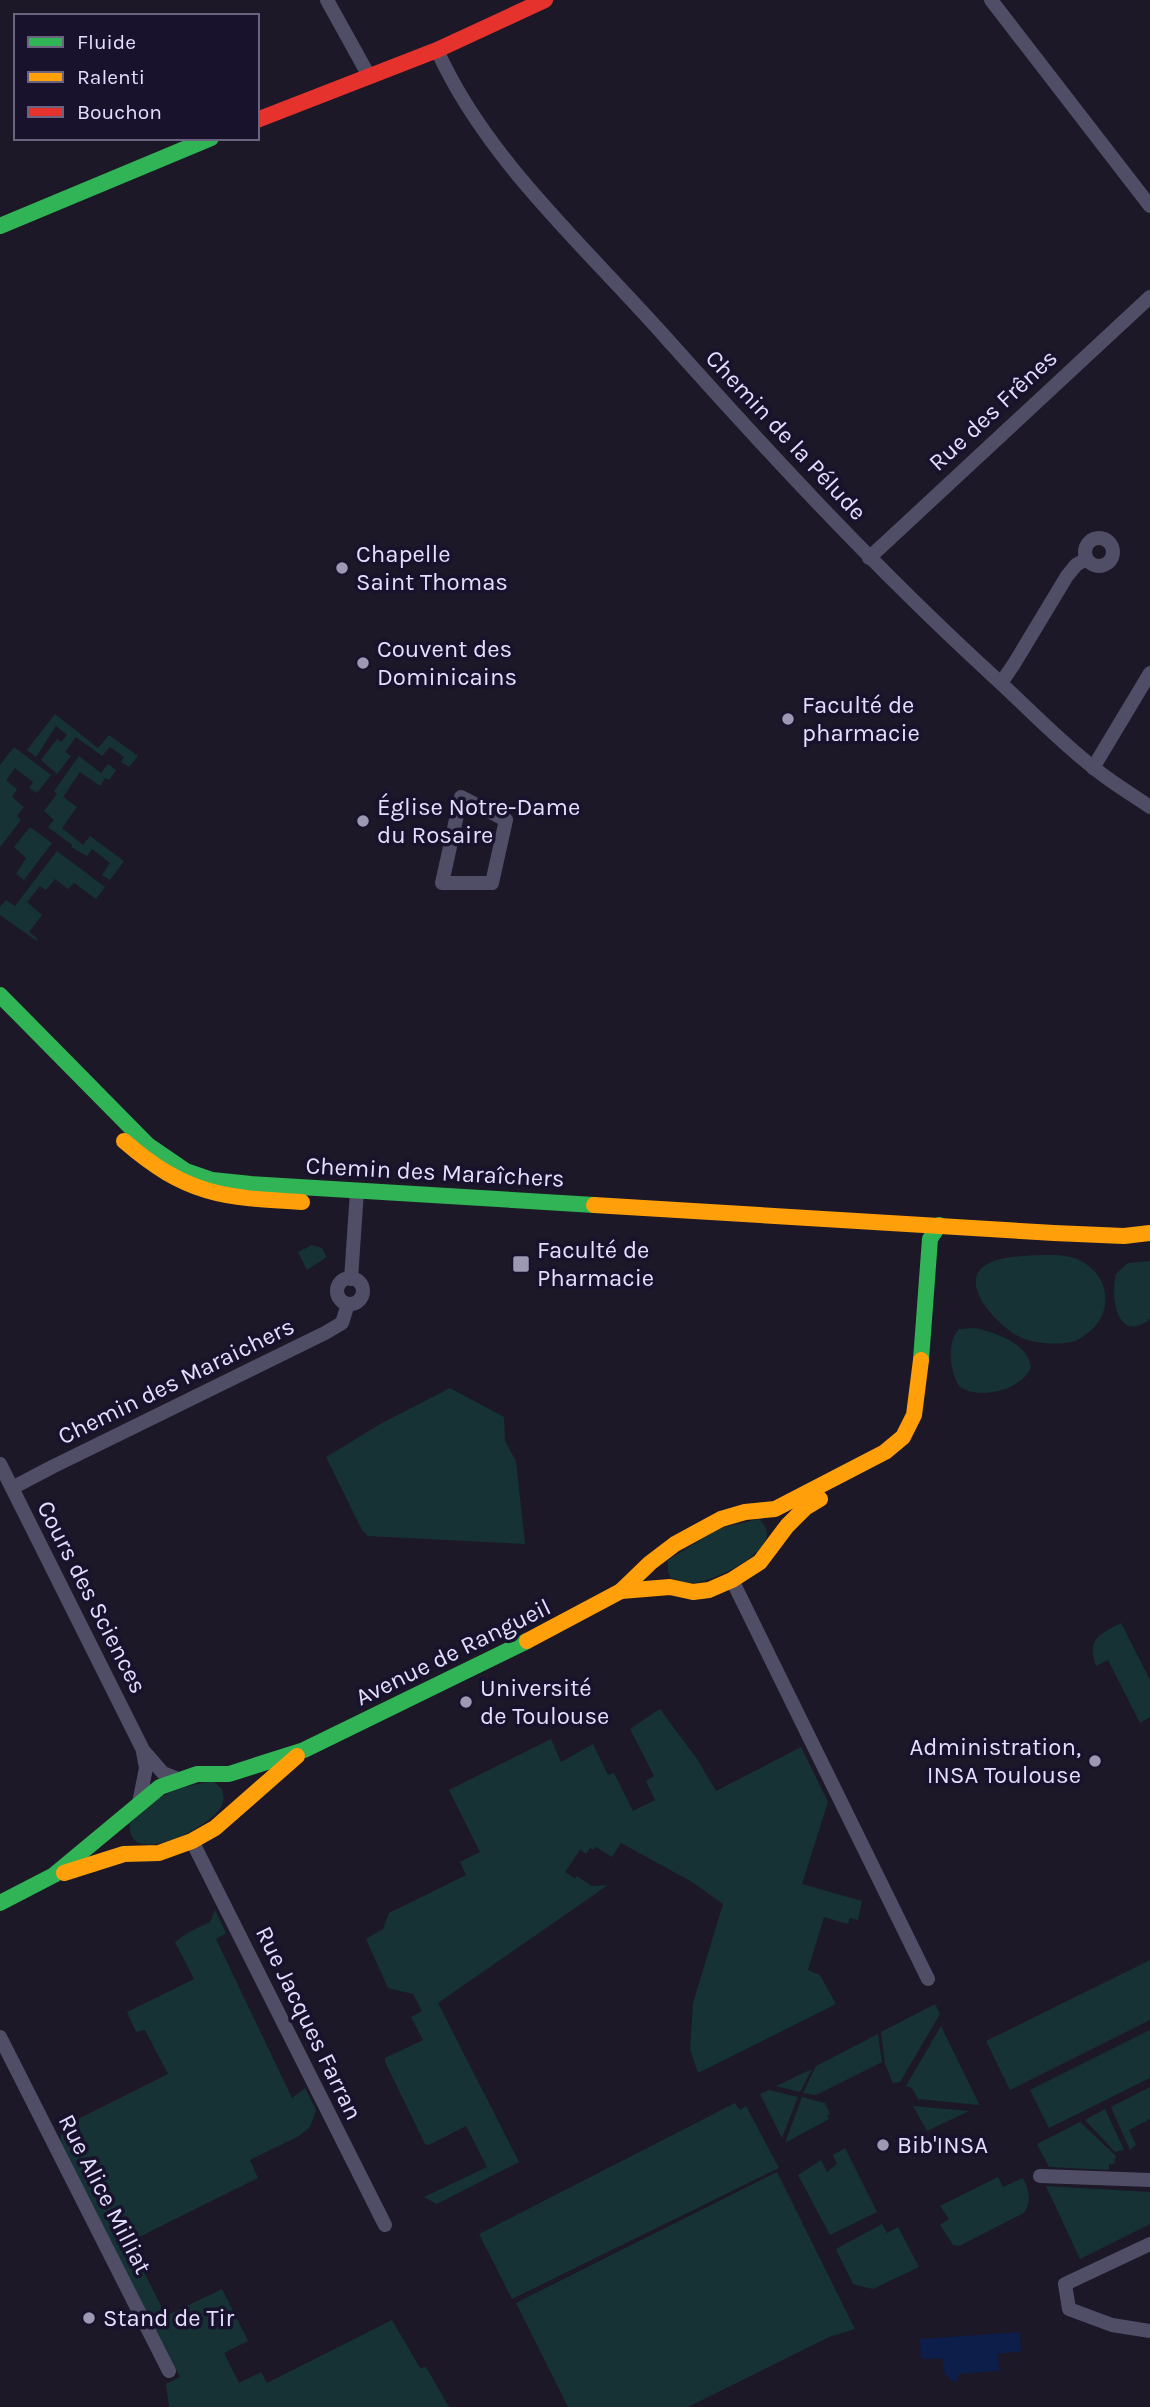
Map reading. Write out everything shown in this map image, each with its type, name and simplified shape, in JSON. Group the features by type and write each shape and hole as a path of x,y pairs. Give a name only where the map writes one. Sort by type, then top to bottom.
{"street":[{"path":"327,0 369,76"},
{"path":"259,119 437,50 545,0"},
{"path":"991,0 1150,206"},
{"name":"Chemin de la Pélude","path":"437,50 448,75 476,120 517,174 739,420 869,558 1000,683 1094,768 1150,807"},
{"path":"0,226 206,140"},
{"name":"Rue des Frênes","path":"869,558 1150,297"},
{"path":"1000,683 1067,576 1076,565 1086,559"},
{"path":"1094,768 1150,673"},
{"path":"461,797 506,820 492,883 442,883 461,797"},
{"name":"Chemin des Maraîchers","path":"0,995 148,1146 174,1164 212,1180 356,1198 840,1231 1150,1247"},
{"name":"Chemin des Maraîchers","path":"0,1014 146,1163 164,1174 195,1188 228,1197 356,1198"},
{"name":"Chemin des Maraichers","path":"12,1489 342,1323 348,1311 348,1304 341,1300 337,1290 340,1283 351,1279 356,1198"},
{"name":"Chemin des Maraîchers","path":"938,1235 1124,1236 1150,1233"},
{"name":"Avenue de Rangueil","path":"0,1903 54,1875 160,1787 197,1774 229,1774 304,1750 570,1620 621,1591 650,1563 676,1544 722,1519 745,1512 775,1509 885,1452 903,1437 914,1415 938,1235"},
{"name":"Avenue de Rangueil","path":"621,1591 670,1587 693,1592 709,1590 732,1580 760,1562 787,1526 805,1508 896,1458 914,1443 925,1420 930,1392 938,1235"},
{"name":"Cours des Sciences","path":"0,1464 143,1751 163,1773 178,1779"},
{"path":"764,1511 775,1523 774,1544"},
{"path":"662,1556 660,1576 670,1587"},
{"path":"732,1580 928,1979"},
{"name":"Avenue de Rangueil","path":"54,1875 124,1854 159,1853 192,1841 215,1828 304,1750"},
{"name":"Cours des Sciences","path":"139,1803 146,1768 143,1751"},
{"path":"215,1775 222,1779 230,1791 232,1805 229,1815"},
{"path":"124,1815 123,1837 130,1848 140,1853"},
{"name":"Rue Jacques Farran","path":"192,1841 385,2225"},
{"name":"Rue Alice Milliat","path":"0,2037 169,2371"},
{"path":"1040,2176 1150,2179"},
{"path":"1150,2244 1065,2284 1069,2309 1112,2325 1150,2330"}],"green space":[{"path":"55,714 98,748 109,735 138,756 129,767 121,762 124,757 110,747 102,756 76,737 65,752 71,756 57,774 41,760 57,739 61,742 67,735 56,726 36,757 27,750"},
{"path":"14,747 51,775 37,793 29,788 33,782 15,768 6,780 17,789 12,797 24,807 17,816 21,820 0,847 0,765"},
{"path":"79,756 101,773 108,764 116,770 109,780 105,778 100,786 80,772 63,797 77,807 62,828 83,845 90,836 124,861 110,880 102,875 110,863 92,849 87,856 71,847 72,845 48,827 54,820 44,811 57,794 54,791"},
{"path":"30,827 52,843 24,880 16,874 26,858 14,847"},
{"path":"57,851 105,887 96,899 74,883 68,889 55,879 46,890 40,886 27,902 42,915 29,932 37,941 0,915 0,907 6,900 15,906"},
{"path":"312,1245 322,1248 327,1257 307,1270 298,1252"},
{"path":"1068,1256 1081,1261 1091,1268 1103,1285 1105,1305 1102,1315 1089,1332 1076,1341 1044,1343 1018,1336 992,1314 978,1293 978,1273 986,1265 1007,1258"},
{"path":"1150,1261 1150,1319 1130,1326 1118,1315 1115,1305 1116,1274 1128,1263"},
{"path":"976,1328 1002,1336 1024,1351 1031,1367 1019,1382 988,1393 977,1393 959,1386 953,1373 952,1342 959,1329"},
{"path":"450,1388 504,1417 505,1441 516,1461 525,1544 368,1536 362,1530 326,1457 382,1423"},
{"path":"759,1519 766,1530 766,1539 762,1547 745,1561 701,1582 690,1583 671,1578 668,1560 720,1528"},
{"path":"1121,1623 1150,1680 1150,1717 1140,1723 1108,1660 1096,1666 1094,1657 1093,1649 1097,1638"},
{"path":"660,1709 697,1759 716,1791 801,1747 828,1802 802,1884 862,1901 858,1920 850,1918 848,1924 824,1917 808,1970 820,1975 836,2004 698,2073 690,2049 693,2003 723,1904 692,1882 621,1843 612,1857 596,1847 594,1850 590,1848 586,1854 580,1850 565,1872 592,1886 608,1885 438,2003 519,2162 437,2204 424,2197 487,2167 466,2126 429,2145 425,2144 385,2062 385,2058 423,2040 411,2017 422,2011 413,1994 388,1988 366,1939 383,1929 389,1913 466,1875 460,1862 480,1852 449,1790 551,1739 561,1762 593,1744 608,1775 614,1773 633,1811 655,1800 646,1781 654,1776 630,1729"},
{"path":"213,1781 222,1789 224,1797 216,1814 204,1823 172,1840 155,1844 142,1844 132,1838 130,1824 158,1799 187,1786"},
{"path":"215,1910 226,1933 216,1939 292,2098 305,2088 316,2110 310,2127 299,2136 250,2160 258,2178 129,2242 166,2316 222,2289 248,2341 224,2353 239,2383 261,2372 267,2383 392,2320 420,2368 426,2367 449,2407 169,2407 166,2384 180,2377 60,2143 62,2127 168,2074 145,2030 136,2032 127,2012 194,1979 175,1942 210,1922"},
{"path":"1150,1960 1150,2020 1010,2090 986,2041"},
{"path":"935,2004 940,2014 900,2082 893,2083 885,2064 881,2032"},
{"path":"941,2026 979,2105 918,2099 912,2088 906,2086"},
{"path":"1150,2030 1150,2078 1049,2128 1030,2090"},
{"path":"878,2034 882,2062 816,2095 803,2093 816,2066"},
{"path":"812,2069 800,2092 776,2086"},
{"path":"1150,2087 1150,2119 1129,2130 1136,2145 1130,2150 1111,2107"},
{"path":"769,2090 798,2097 782,2138 760,2094"},
{"path":"802,2097 825,2103 830,2114 827,2115 829,2119 785,2143"},
{"path":"735,2103 740,2110 746,2106 779,2168 512,2299 479,2234"},
{"path":"913,2106 969,2111 927,2131"},
{"path":"1105,2109 1124,2150 1115,2152 1085,2120"},
{"path":"1080,2122 1116,2156 1114,2164 1109,2164 1109,2170 1049,2167 1037,2144"},
{"path":"845,2148 877,2212 830,2235 798,2175 821,2160 827,2172 837,2164 833,2155"},
{"path":"777,2172 855,2329 829,2337 688,2407 568,2407 516,2303"},
{"path":"998,2177 1003,2187 1023,2178 1029,2195 1024,2213 959,2246 953,2245 940,2225 949,2219 940,2206"},
{"path":"1046,2186 1150,2192 1150,2224 1080,2259"},
{"path":"882,2224 887,2233 898,2227 919,2267 873,2289 853,2284 836,2249"}],"water":[{"path":"1020,2332 1021,2351 998,2354 999,2371 959,2374 957,2381 951,2381 945,2375 942,2358 921,2359 920,2339"}],"traffic: fast":[{"path":"0,226 206,140"},
{"path":"0,995 148,1145 186,1171 212,1180 251,1184 594,1205"},
{"path":"921,1360 930,1239 939,1225"},
{"path":"0,1903 54,1875 160,1787 197,1774 229,1774 304,1750 527,1641"}],"traffic: slow":[{"path":"124,1141 167,1173 207,1190 250,1198 302,1202"},
{"path":"594,1205 1054,1233 1124,1236 1150,1233"},
{"path":"527,1641 621,1591 675,1544 721,1519 745,1512 775,1509 885,1452 903,1437 914,1415 921,1360"},
{"path":"621,1591 670,1587 693,1592 709,1590 732,1580 760,1562 787,1526 805,1508 820,1499"},
{"path":"64,1873 124,1854 159,1853 192,1841 215,1828 297,1756"}],"traffic: jam":[{"path":"259,119 437,50 545,0"}],"place":[{"name":"Chapelle Saint Thomas","path":"342,568"},
{"name":"Couvent des Dominicains","path":"363,663"},
{"name":"Faculté de pharmacie","path":"788,719"},
{"name":"Église Notre-Dame du Rosaire","path":"363,821"},
{"name":"Faculté de Pharmacie","path":"521,1264"},
{"name":"Université de Toulouse","path":"466,1702"},
{"name":"Administration, INSA Toulouse","path":"1095,1761"},
{"name":"Bib'INSA","path":"883,2145"},
{"name":"Stand de Tir","path":"89,2318"}]}
